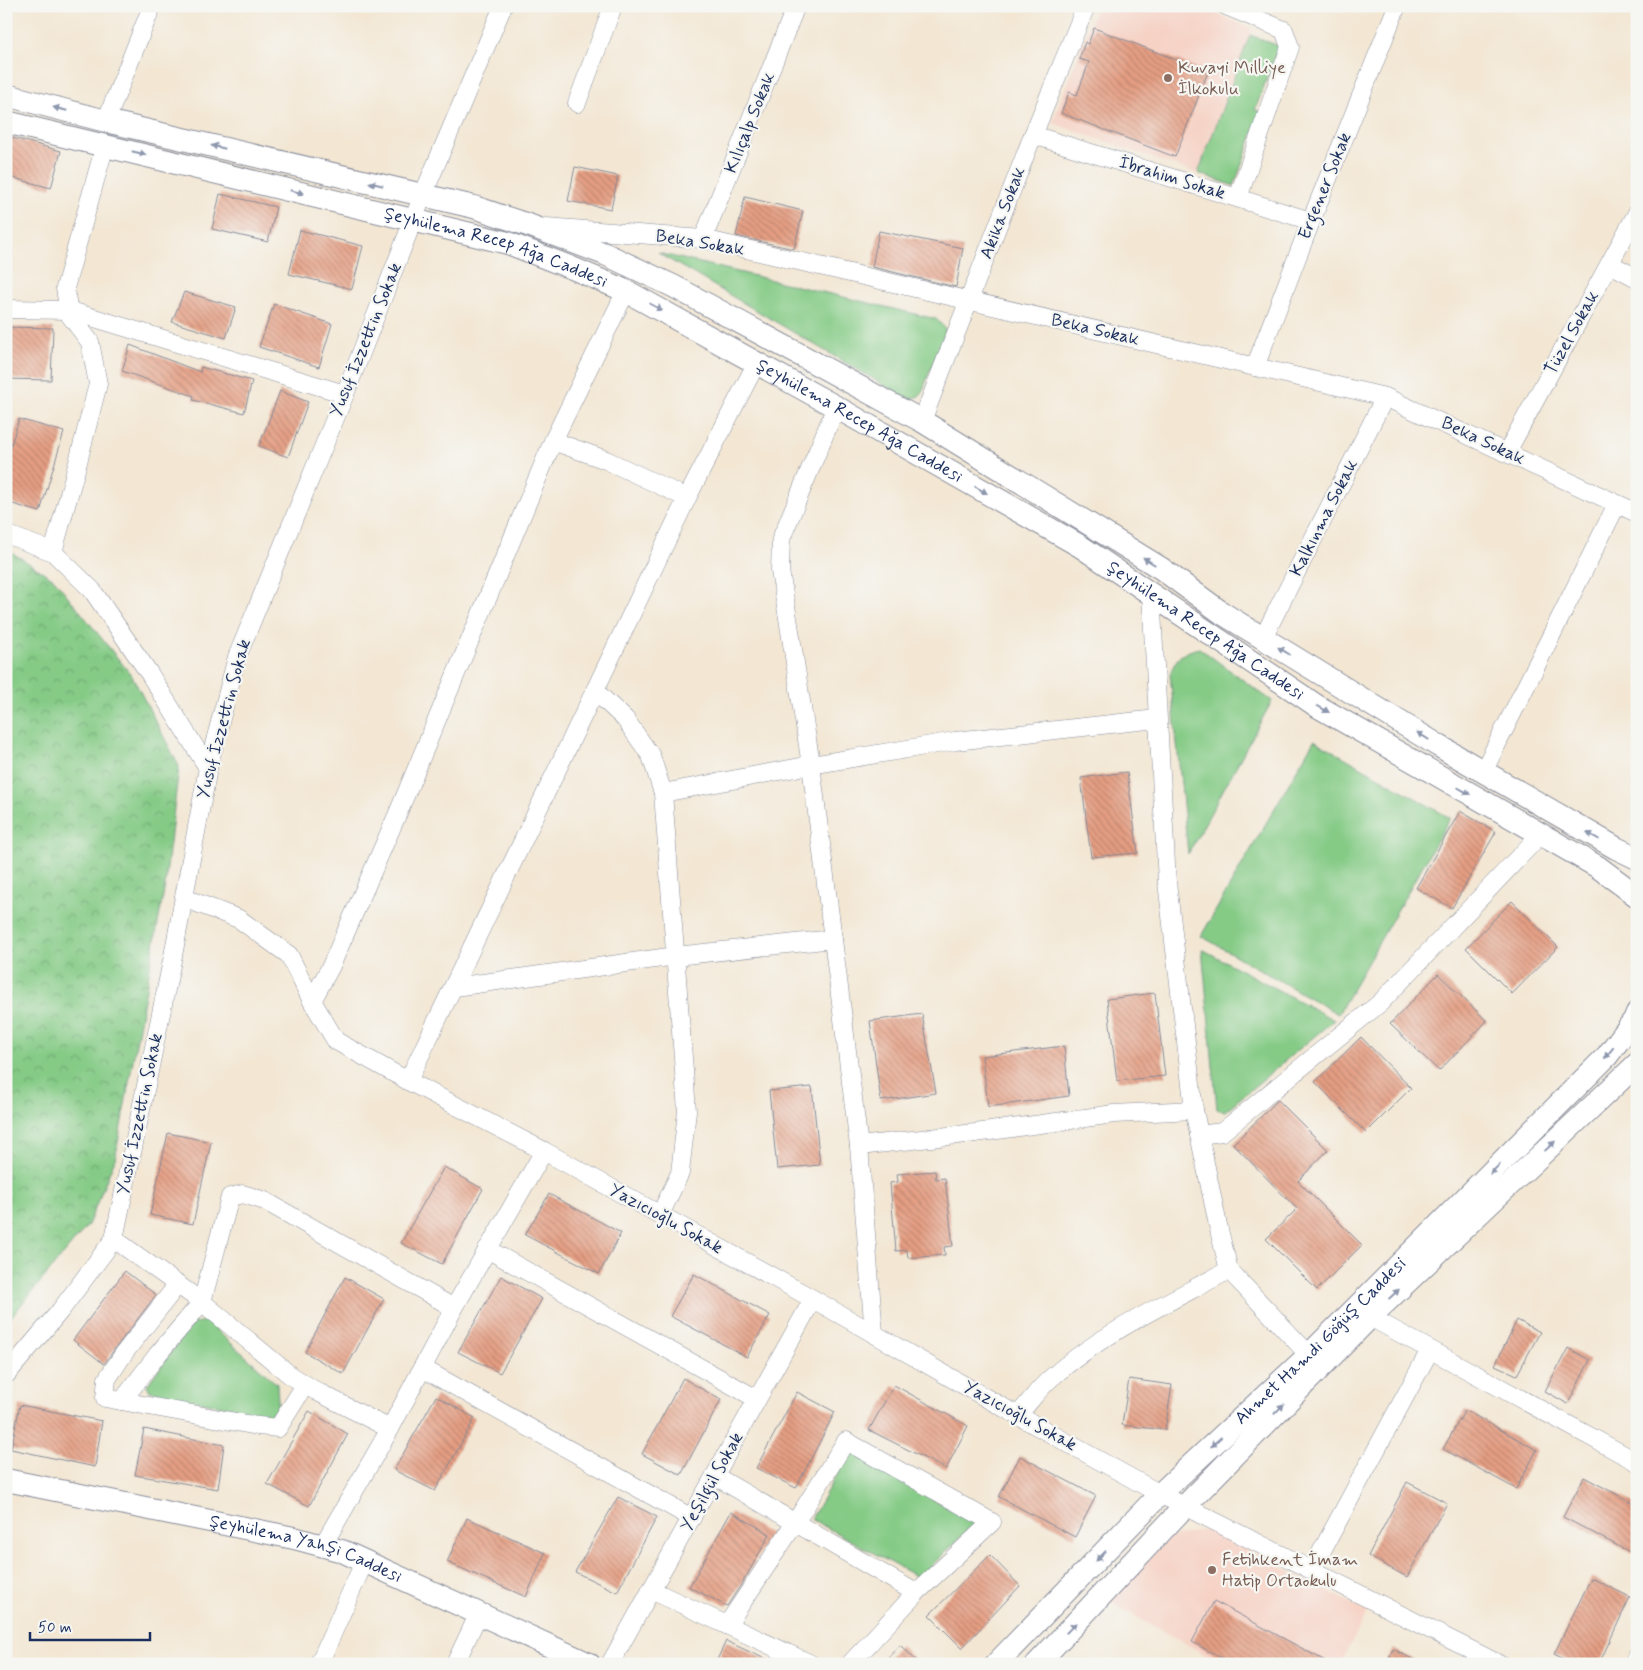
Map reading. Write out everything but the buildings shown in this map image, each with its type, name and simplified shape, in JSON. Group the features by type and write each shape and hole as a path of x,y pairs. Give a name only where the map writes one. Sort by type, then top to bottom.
{"street":[{"path":"106,121 152,6"},
{"name":"Yusuf İzzettin Sokak","path":"6,1376 60,1311 114,1239 184,898 208,768 237,657 345,394 423,195 503,6"},
{"path":"577,103 614,6"},
{"name":"Kılıçalp Sokak","path":"703,240 796,6"},
{"name":"Akika Sokak","path":"922,421 1033,135 1086,6"},
{"path":"1226,6 1255,12 1284,30 1290,47 1238,198"},
{"name":"Ergener Sokak","path":"1255,367 1310,220 1398,6"},
{"name":"Şeyhülema Recep Ağa Caddesi","path":"6,95 106,121 474,207 605,254 673,286 922,421 1154,564 1222,613 1483,772 1626,849 1637,858"},
{"name":"Şeyhülema Recep Ağa Caddesi","path":"6,122 508,243 626,291 836,406 1080,546 1317,706 1598,867 1637,896"},
{"name":"İbrahim Sokak","path":"1033,135 1310,220"},
{"path":"53,552 98,384 90,342 69,314 65,288 105,145"},
{"name":"Tüzel Sokak","path":"1507,452 1637,213"},
{"name":"Beka Sokak","path":"531,226 703,240 1385,397 1637,513"},
{"path":"1610,264 1637,278"},
{"path":"312,1001 331,966 390,831 553,441 626,291"},
{"path":"6,309 68,310 345,394"},
{"path":"408,1081 687,498 757,362"},
{"name":"Kalkınma Sokak","path":"1263,638 1385,397"},
{"path":"836,406 780,539 780,572 811,765 860,1146 874,1334"},
{"path":"553,441 606,460 687,498"},
{"path":"1483,772 1617,504"},
{"path":"6,534 53,552 92,590 149,673 208,768"},
{"path":"1151,593 1167,882 1194,1110 1199,1135 1229,1270 1309,1355"},
{"path":"595,691 625,719 651,756 663,793 687,1111 680,1173 660,1215"},
{"path":"663,793 811,765 955,741 1158,719"},
{"path":"1199,1135 1222,1132 1380,1003 1540,835"},
{"name":"Yazıcıoğlu Sokak","path":"184,898 239,919 289,955 312,1001 336,1041 813,1299 1160,1494 1499,1664"},
{"path":"454,987 676,956 833,939"},
{"name":"Ahmet Hamdi Göğüş Caddesi","path":"996,1664 1160,1494 1309,1355 1607,1056 1634,1020 1637,1013"},
{"name":"Ahmet Hamdi Göğüş Caddesi","path":"1037,1664 1186,1506 1370,1317 1637,1064"},
{"path":"860,1146 1114,1114 1194,1110"},
{"path":"323,1545 390,1429 454,1308 544,1152"},
{"path":"122,1401 158,1354 202,1302 230,1197 238,1194 265,1201 454,1308"},
{"path":"114,1239 202,1302 290,1376 390,1429"},
{"path":"488,1249 758,1400"},
{"path":"1018,1415 1050,1379 1083,1353 1117,1330 1229,1270"},
{"path":"178,1284 125,1352 107,1379 105,1398 278,1428 304,1384"},
{"name":"Yeşilgül Sokak","path":"610,1664 813,1299"},
{"path":"1370,1317 1637,1462"},
{"path":"1312,1569 1430,1350"},
{"path":"422,1368 692,1518"},
{"path":"727,1625 795,1523 846,1441 992,1522 916,1593 850,1664"},
{"path":"715,1476 916,1593"},
{"name":"Şeyhülema Yahşi Caddesi","path":"6,1480 323,1545 365,1560 589,1664"},
{"path":"319,1664 365,1560"},
{"path":"652,1590 811,1664"},
{"path":"455,1664 479,1613"}],"shaded area":[{"name":"Kuvayi Milliye İlkokulu","path":"1097,6 1197,6 1252,29 1250,35 1279,46 1255,110 1261,112 1234,186 1052,123"},
{"name":"Fetihkent İmam Hatip Ortaokulu","path":"1207,1529 1368,1612 1340,1664 1222,1664 1108,1601 1169,1538"}],"green space":[{"path":"1250,35 1279,46 1255,110 1261,112 1234,186 1198,173"},
{"path":"658,253 936,319 946,329 921,395 909,400"},
{"path":"6,549 54,579 132,676 179,766 165,885 115,1159 88,1225 6,1323"},
{"path":"1199,648 1272,701 1188,854 1170,674 1180,656"},
{"path":"1314,740 1450,818 1338,1014 1201,936"},
{"path":"1202,949 1334,1020 1225,1111 1217,1109"},
{"path":"206,1321 277,1384 277,1409 268,1416 150,1391 147,1385 193,1323"},
{"path":"850,1451 975,1523 919,1578 811,1519"}],"place":[{"name":"Kuvayi Milliye İlkokulu","path":"1168,78"},
{"name":"Fetihkent İmam Hatip Ortaokulu","path":"1212,1570"}]}
